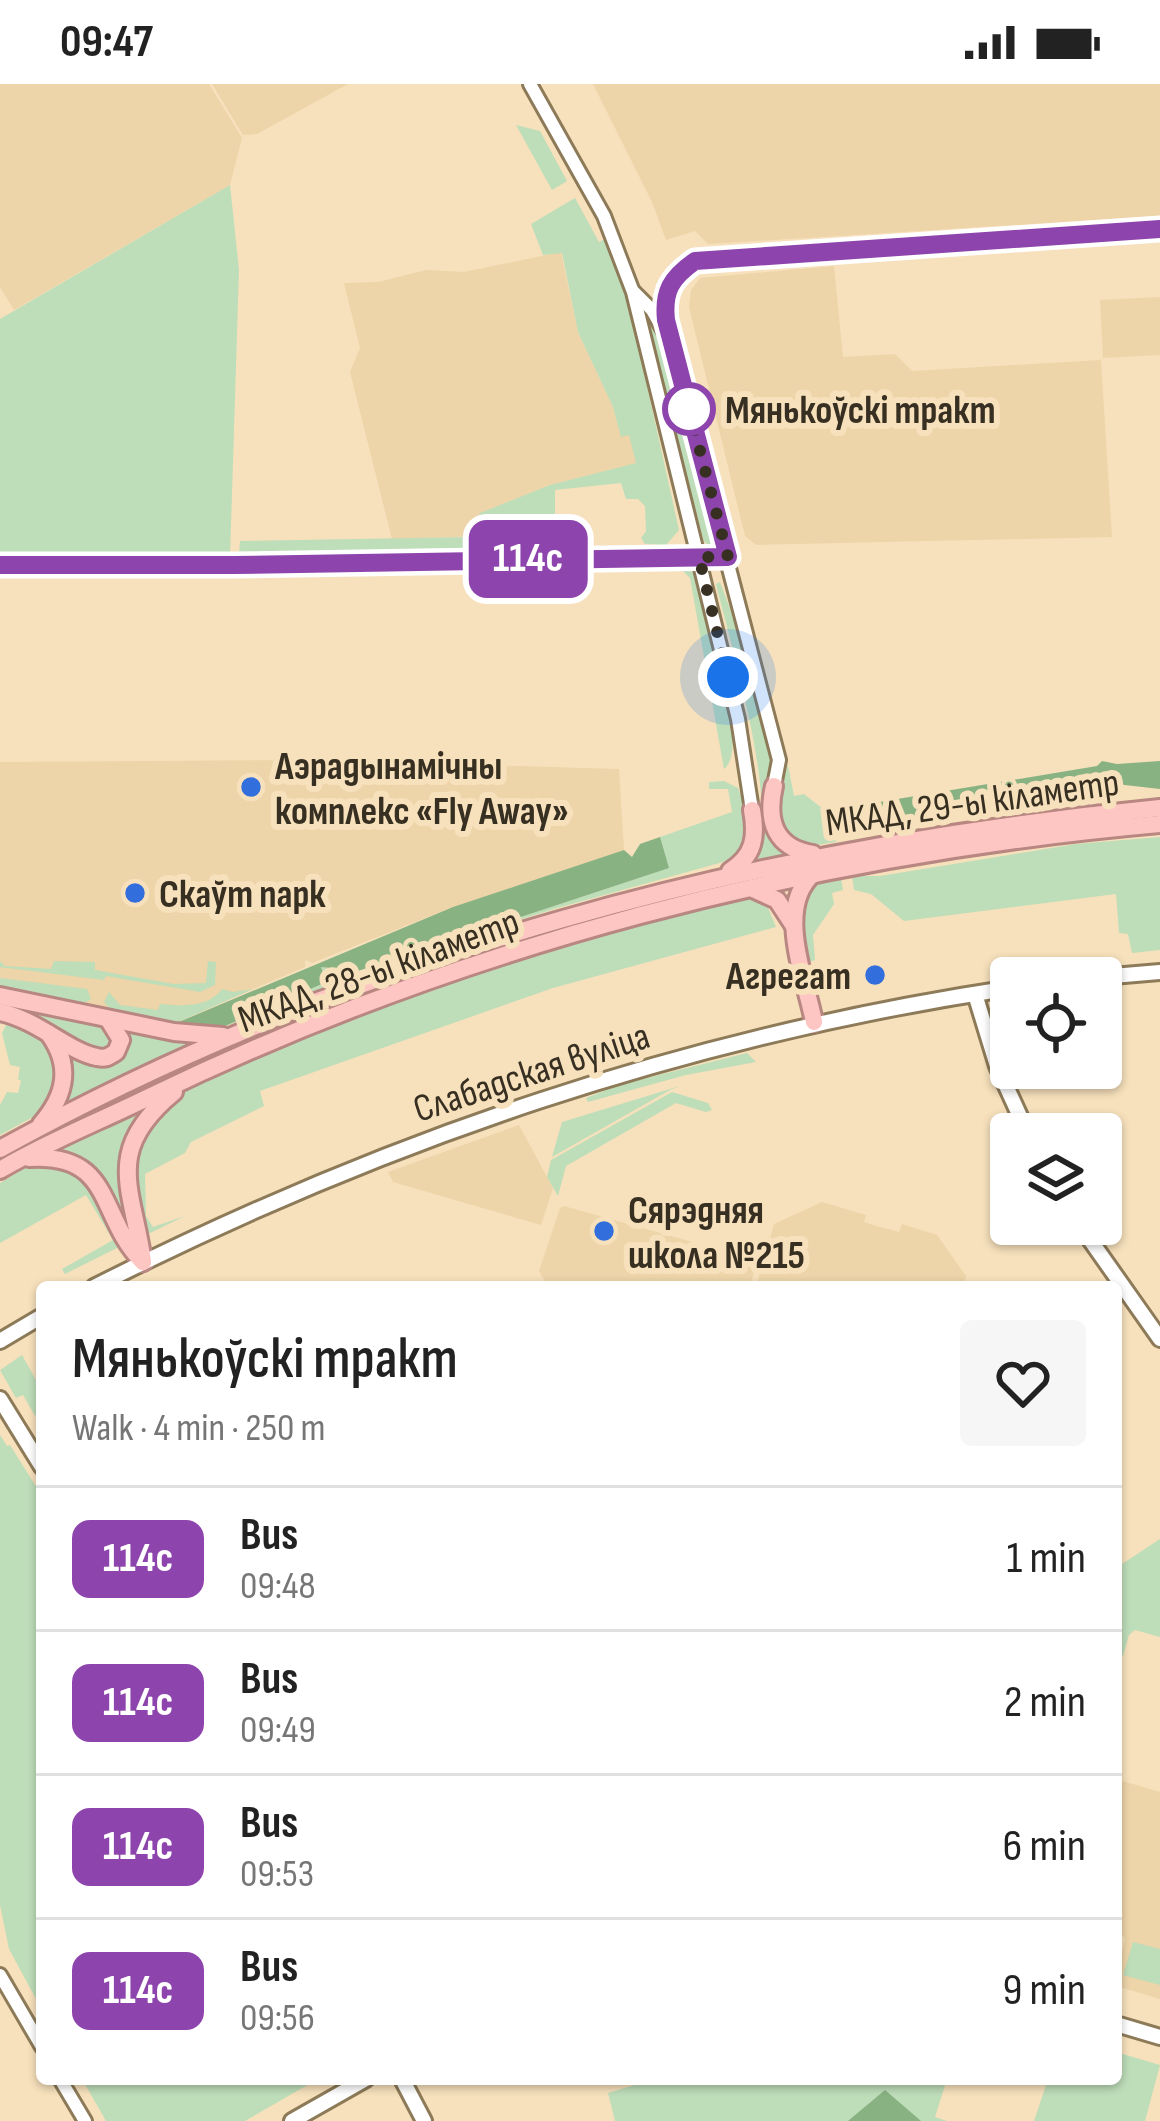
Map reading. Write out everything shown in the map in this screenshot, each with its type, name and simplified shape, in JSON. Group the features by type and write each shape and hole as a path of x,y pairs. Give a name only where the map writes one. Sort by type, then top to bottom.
{"highway":[{"path":"774,786 770,812 776,834 806,866 796,896 794,926 814,1022"},
{"name":"МКАД, 29-ы кіламетр","path":"806,866 958,832 1160,808"},
{"path":"723,875 742,863 752,848 756,830 752,810"},
{"name":"МКАД, 29-ы кіламетр","path":"806,866 1160,824"},
{"name":"МКАД, 28-ы кіламетр","path":"0,1149 241,1034 395,971 568,916 723,875 806,866"},
{"name":"МКАД, 28-ы кіламетр","path":"8,1165 198,1073 320,1021 522,948 747,888 806,866"},
{"path":"747,888 777,900 794,926"},
{"path":"0,996 207,1036 241,1034"},
{"path":"0,1012 25,1018 104,1058 116,1052 121,1040 107,1018"},
{"path":"36,1130 57,1104 64,1078 61,1055 44,1029"},
{"path":"143,1262 128,1194 133,1145 148,1117 198,1073"},
{"path":"8,1165 56,1157 88,1172 103,1190 129,1248 143,1262"}],"main road":[{"path":"1122,975 1160,972"},
{"name":"Слабадская вуліца","path":"106,1281 286,1195 517,1106 814,1022 990,992"},
{"path":"975,994 997,1066 1018,1113"},
{"path":"1094,1245 1119,1281"},
{"path":"1122,1285 1160,1339"},
{"path":"0,1341 36,1320"},
{"path":"0,1399 36,1457"},
{"path":"1122,2026 1160,2037"},
{"path":"292,2121 355,2085"},
{"path":"406,2085 424,2121"}],"street":[{"path":"530,84 604,216 633,292 738,719 752,810"},
{"path":"633,292 652,310 670,342 779,760 774,786"},
{"path":"0,565 728,557"},
{"path":"0,1975 36,2037"},
{"path":"64,2085 85,2121"}],"shaded area":[{"path":"0,84 209,84 242,138 230,185 14,310 0,287"},
{"path":"212,84 348,84 257,134 243,135"},
{"path":"593,84 1160,84 1160,216 708,244 695,231 666,240"},
{"path":"561,252 578,332 613,407 621,436 629,434 637,463 550,485 485,511 477,521 480,536 392,539 350,372 360,348 344,283 378,282 426,270 464,272"},
{"path":"834,266 843,357 895,354 912,371 1101,360 1112,537 756,545 745,536 689,307 691,290 700,278"},
{"path":"1160,297 1160,355 1103,358 1100,300"},
{"path":"305,760 619,769 624,850 453,907 312,963 305,960 305,967 174,1023 0,988 0,762"},
{"path":"519,1125 553,1188 541,1225 393,1182 388,1172"},
{"path":"822,1202 866,1215 864,1222 880,1227 899,1232 902,1224 937,1235 966,1276 965,1281 758,1281 774,1224"},
{"name":"Сярэдняя школа №215","path":"560,1208 757,1260 752,1281 545,1281 539,1271"},
{"path":"1122,1781 1160,1792 1160,1999 1122,1988"}],"green space":[{"path":"516,125 540,131 567,181 552,190"},
{"path":"230,185 239,270 230,557 0,556 0,319"},
{"path":"575,198 599,242 605,239 627,296 679,530 666,545 645,544 641,538 646,531 645,506 638,499 626,499 621,483 555,490 555,521 545,522 544,535 555,535 550,546 487,548 481,543 480,513 550,485 636,463 629,435 621,437 613,407 578,332 562,253 543,255 531,224"},
{"path":"643,310 652,317 680,401 716,539 711,546 704,542"},
{"path":"470,537 471,551 239,555 240,541"},
{"path":"681,569 693,572 699,583 725,682 733,736 724,769 690,578"},
{"path":"720,582 744,646 773,762 781,849 787,854 755,860 761,835 758,765 716,584"},
{"path":"1102,761 1160,761 1160,789 1107,783 1033,801 868,827 843,808 1097,766"},
{"path":"788,765 794,796 804,794 823,809 836,842 805,847 779,830 778,797"},
{"path":"724,781 738,788 747,817 745,841 734,859 374,966 668,868 660,837 732,812 728,789 709,789 709,782"},
{"path":"660,837 669,868 358,971 321,967 322,984 225,1026 174,1024 453,907 624,850 632,857 640,844"},
{"path":"1160,837 1160,950 1132,953 1128,934 1119,933 1116,894 904,921 871,894 854,890 852,876 880,876 1076,844"},
{"path":"841,877 843,890 832,893 834,904 813,935 815,960 809,962 799,906 813,882"},
{"path":"747,897 766,903 776,927 553,988 260,1091 264,1106 191,1142 185,1153 145,1174 146,1216 153,1227 185,1216 146,1235 132,1166 143,1134 181,1093 435,986"},
{"path":"0,961 5,966 51,969 54,961 95,962 95,970 174,984 206,983 208,961 216,962 215,985 200,992 106,976 104,980 0,967"},
{"path":"320,966 338,972 366,972 216,1030 177,1026 111,1010 104,1002 109,992 120,1005 158,1010 160,1004 202,1003 222,989 253,989 176,1023 225,1026 322,984"},
{"path":"0,978 87,989 91,999 83,1004 0,987"},
{"path":"0,1002 109,1024 115,1032 109,1053 92,1050 37,1017"},
{"path":"8,1021 44,1034 61,1067 48,1109 0,1135 0,1105 7,1092 18,1093 21,1081 20,1067 10,1065 2,1033"},
{"path":"122,1026 201,1039 58,1107 64,1051 100,1062"},
{"path":"747,1053 756,1062 588,1102 586,1098 619,1085"},
{"path":"680,1086 670,1090 552,1157 562,1122"},
{"path":"672,1092 708,1103 712,1110 676,1103 566,1166 558,1196 547,1177 551,1160"},
{"path":"147,1105 135,1129 136,1243 94,1168 56,1148"},
{"path":"37,1161 85,1175 125,1244 65,1274 62,1269 113,1240 86,1195 0,1243 0,1183"},
{"path":"22,1355 36,1380 36,1418 23,1395 16,1398 0,1370"},
{"path":"0,1435 36,1486 36,1999 9,1949 0,1905"},
{"path":"1160,1539 1160,1637 1135,1630 1123,1656 1122,1656 1122,1564"},
{"path":"1133,1942 1160,1949 1160,1985 1123,1975"},
{"path":"1122,2054 1160,2065 1145,2121 1034,2121 1046,2085 1122,2085"},
{"path":"85,2085 308,2085 245,2121 106,2121"},
{"path":"634,2085 945,2085 935,2117 947,2121 615,2121 608,2093"},
{"path":"885,2090 921,2121 848,2121"}],"bus line":[{"name":"114с","path":"0,565 728,557 666,320 667,288 680,272 695,261 1160,229"}],"place":[{"name":"Мянькоўскі тракт","path":"689,409"},
{"name":"Аэрадынамічны комплекс «Fly Away»","path":"251,787"},
{"name":"Скаўт парк","path":"135,893"},
{"name":"Агрегат","path":"875,975"},
{"name":"Сярэдняя школа №215","path":"604,1231"}],"route":[{"path":"689,409 728,557 699,557 728,677"}]}
